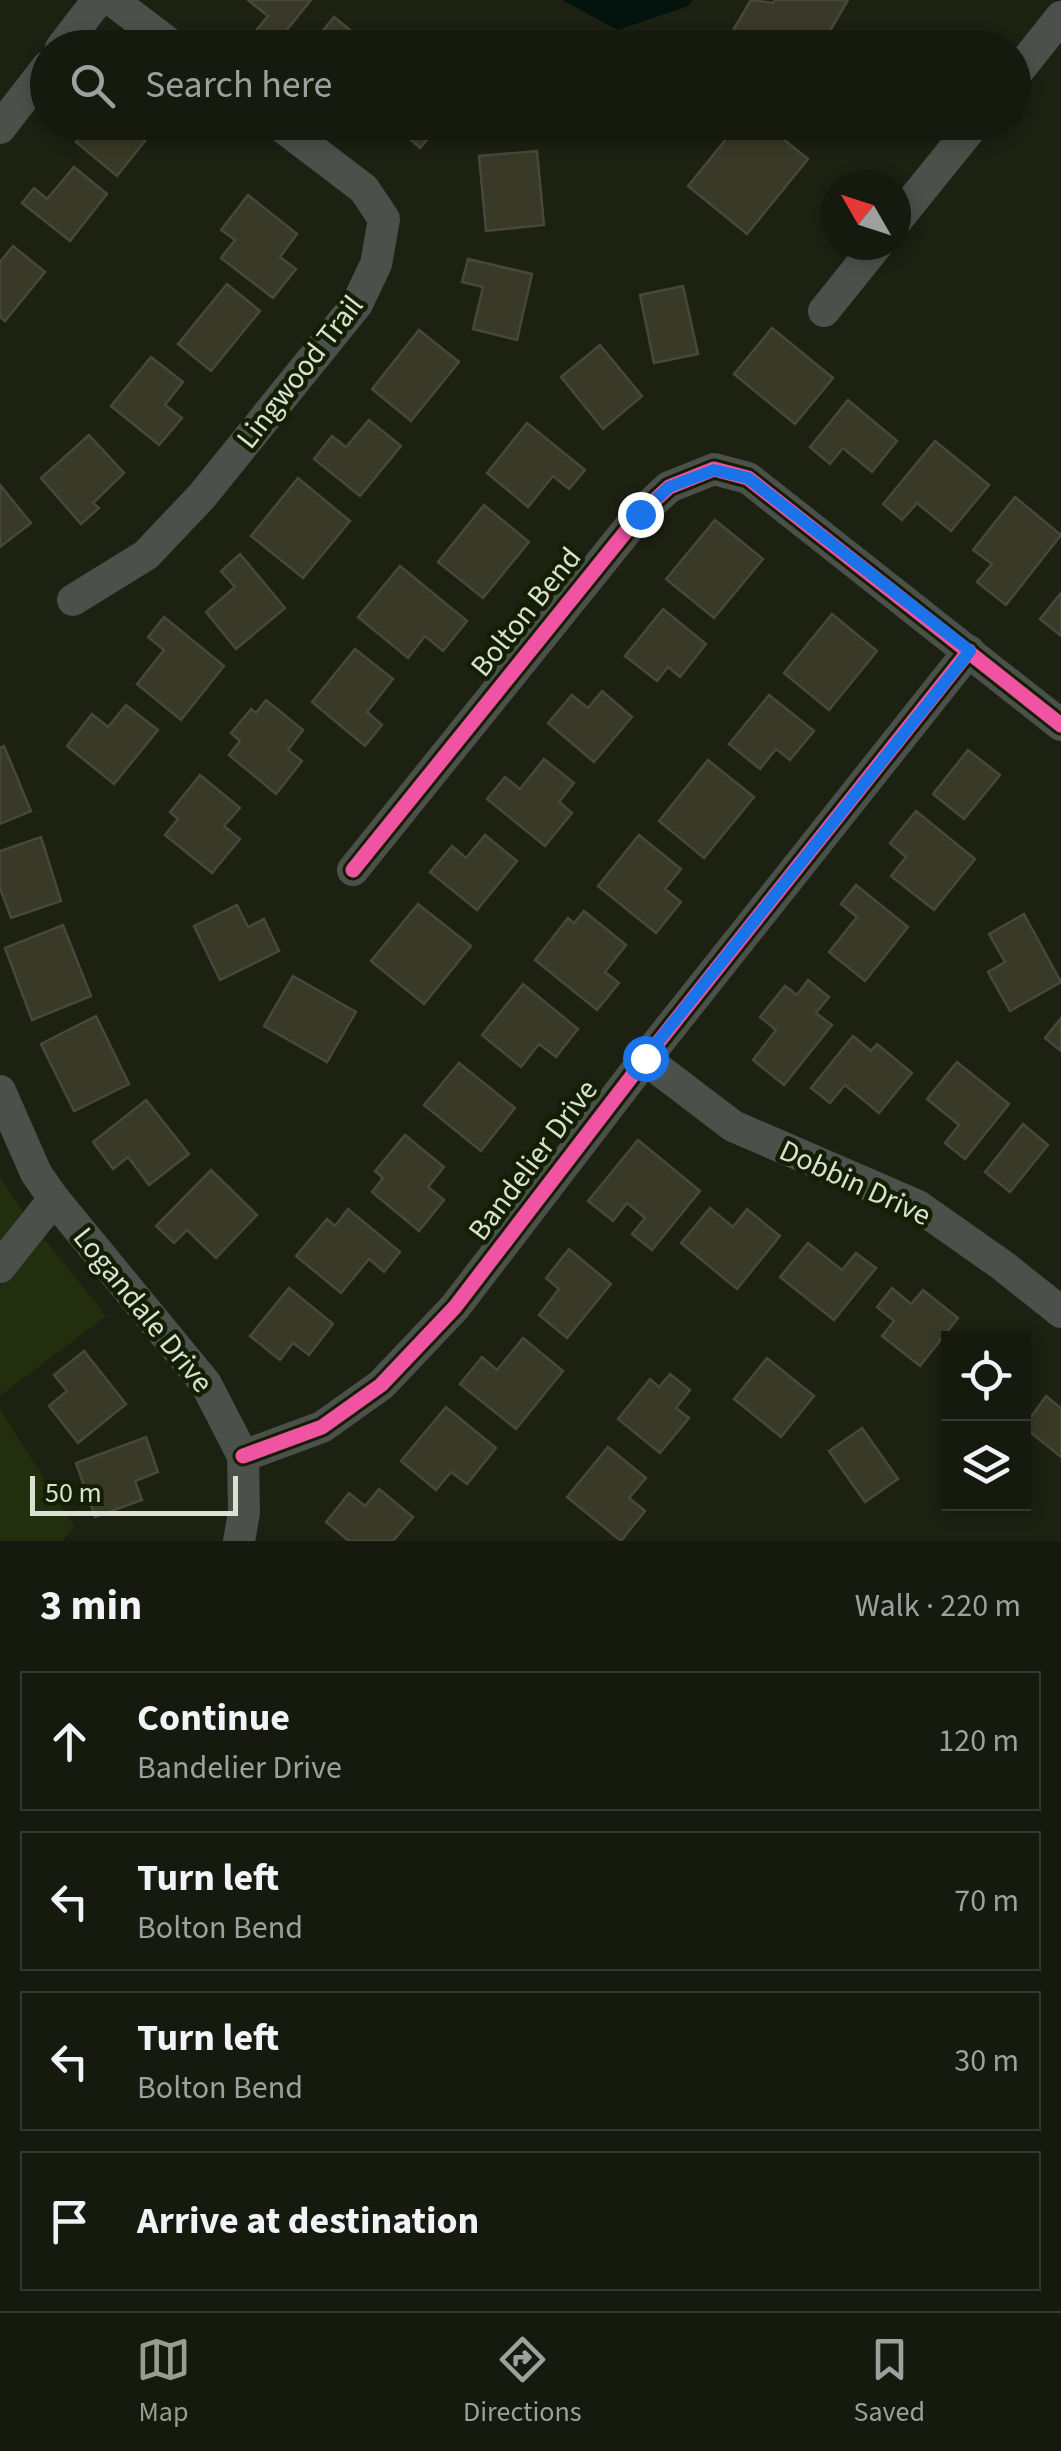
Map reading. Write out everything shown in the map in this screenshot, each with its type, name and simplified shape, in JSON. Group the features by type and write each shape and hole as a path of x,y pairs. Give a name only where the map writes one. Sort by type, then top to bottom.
{"street":[{"path":"75,30 98,0"},
{"path":"112,0 152,30"},
{"path":"1031,55 1061,17"},
{"path":"0,128 30,89"},
{"name":"Lingwood Trail","path":"73,600 146,556 202,496 357,304 376,264 384,220 364,189 300,140"},
{"path":"911,202 961,140"},
{"path":"824,310 865,260"},
{"name":"Bolton Bend","path":"353,870 640,514 669,487 714,470 748,478 1061,726"},
{"name":"Bandelier Drive","path":"243,1456 322,1427 381,1384 455,1307 645,1058 970,651"},
{"name":"Dobbin Drive","path":"645,1058 733,1126 918,1206 1061,1312"},
{"name":"Logandale Drive","path":"0,1092 36,1173 54,1199 206,1384 243,1456 244,1513 239,1541"},
{"path":"0,1268 54,1199"}],"shaded area":[{"path":"562,0 693,0 688,6 618,30"},
{"path":"0,1177 25,1215 106,1316 0,1396"},
{"path":"0,1409 74,1526 62,1541 0,1541"}],"building":[{"path":"248,0 311,0 287,30 256,30 268,16"},
{"path":"751,0 848,0 830,30 733,30"},
{"path":"334,17 350,30 324,30"},
{"path":"78,140 146,140 117,176"},
{"path":"411,140 427,140 420,148"},
{"path":"725,140 784,140 808,159 747,234 688,186"},
{"path":"537,151 544,225 486,231 479,156"},
{"path":"74,167 107,194 70,241 22,203 34,188 47,199"},
{"path":"248,195 297,234 280,257 296,269 273,298 221,258 235,240 221,230"},
{"path":"13,246 45,272 5,321 0,317 0,262"},
{"path":"468,259 532,274 517,340 473,329 483,287 462,282"},
{"path":"227,284 260,311 211,371 178,344"},
{"path":"683,286 698,354 654,363 640,295"},
{"path":"772,328 833,378 795,424 734,374"},
{"path":"419,330 459,362 411,421 372,389"},
{"path":"600,345 642,396 603,429 561,377"},
{"path":"151,357 183,382 165,405 182,418 159,445 111,406"},
{"path":"848,400 897,441 872,472 843,448 830,464 810,447"},
{"path":"369,420 401,446 360,496 314,459 332,436 346,447"},
{"path":"527,423 585,470 569,489 553,476 528,507 487,473"},
{"path":"89,435 124,473 93,503 99,508 81,524 41,478"},
{"path":"935,441 989,485 951,531 917,503 902,520 883,504"},
{"path":"298,478 350,521 303,578 251,536"},
{"path":"0,485 31,523 0,547"},
{"path":"1015,497 1061,535 1006,605 977,582 992,564 973,550"},
{"path":"484,505 529,542 483,598 438,562"},
{"path":"715,520 763,559 714,618 666,579"},
{"path":"240,554 285,608 236,649 206,612 235,587 221,571"},
{"path":"400,566 467,621 443,651 425,636 408,658 358,617"},
{"path":"1061,593 1061,636 1040,619"},
{"path":"663,609 706,644 680,677 668,667 657,681 625,656"},
{"path":"832,614 877,651 829,710 784,673"},
{"path":"164,617 224,666 181,720 137,684 164,650 148,637"},
{"path":"355,649 393,679 367,712 382,725 365,746 312,702"},
{"path":"602,691 632,717 594,762 548,723 572,695 588,708"},
{"path":"769,695 814,731 790,760 776,749 760,769 729,744"},
{"path":"266,700 303,730 288,750 302,761 276,794 229,755 240,741 231,733 251,709 256,713"},
{"path":"126,705 158,730 114,784 67,746 92,714 108,727"},
{"path":"4,746 31,811 0,824 0,748"},
{"path":"968,750 1000,775 964,819 933,794"},
{"path":"544,759 574,783 559,802 572,813 545,846 487,799 505,777 520,789"},
{"path":"708,760 754,797 704,858 659,821"},
{"path":"200,775 240,808 224,826 240,839 212,873 165,835 178,819 170,812"},
{"path":"916,811 975,859 934,910 891,876 906,857 890,843"},
{"path":"485,835 517,861 477,910 430,872 452,846 466,858"},
{"path":"639,835 681,869 665,889 681,902 656,933 598,886"},
{"path":"41,837 61,901 11,918 0,888 0,851"},
{"path":"856,885 908,927 865,981 829,952 857,917 841,904"},
{"path":"418,904 471,946 424,1004 371,961"},
{"path":"237,905 248,927 264,919 279,951 220,980 194,926"},
{"path":"584,911 626,945 605,972 619,983 597,1010 535,960 568,918 574,923"},
{"path":"1024,914 1061,982 1010,1011 988,972 1005,962 989,934"},
{"path":"63,925 91,996 32,1020 5,948"},
{"path":"293,976 356,1012 327,1062 264,1026"},
{"path":"808,980 829,997 816,1013 832,1025 784,1085 753,1060 776,1030 760,1017 785,986 797,995"},
{"path":"523,984 578,1029 556,1057 539,1044 521,1067 482,1035"},
{"path":"96,1016 129,1084 74,1111 41,1044"},
{"path":"1061,1018 1061,1051 1045,1038"},
{"path":"853,1036 871,1051 877,1044 912,1073 879,1113 845,1085 830,1103 811,1088"},
{"path":"957,1062 1009,1104 965,1159 945,1143 959,1125 927,1099"},
{"path":"459,1063 515,1108 481,1151 424,1105"},
{"path":"146,1100 189,1154 149,1185 128,1157 113,1169 93,1142"},
{"path":"1023,1124 1048,1145 1010,1192 985,1172"},
{"path":"405,1135 444,1167 428,1187 444,1200 419,1231 372,1192 383,1178 375,1171"},
{"path":"638,1140 700,1191 652,1250 632,1234 645,1218 627,1203 613,1221 588,1201"},
{"path":"211,1170 257,1215 216,1258 187,1230 174,1243 156,1226"},
{"path":"710,1208 733,1227 747,1209 780,1236 737,1289 681,1243"},
{"path":"348,1209 400,1252 384,1272 369,1259 341,1293 296,1256 327,1219 335,1226"},
{"path":"808,1243 842,1270 856,1253 876,1268 834,1320 780,1277"},
{"path":"569,1249 611,1284 567,1338 539,1315 559,1289 546,1278"},
{"path":"289,1288 333,1324 309,1355 293,1343 280,1360 250,1336"},
{"path":"892,1288 911,1304 923,1290 958,1318 948,1331 941,1331 941,1339 920,1366 882,1336 894,1321 877,1307"},
{"path":"523,1338 563,1371 516,1429 460,1384 482,1357 497,1370"},
{"path":"84,1351 126,1404 78,1443 49,1406 67,1391 54,1375"},
{"path":"767,1358 814,1396 781,1437 734,1399"},
{"path":"670,1374 690,1390 676,1408 689,1418 660,1453 618,1419 650,1379 659,1387"},
{"path":"1046,1396 1061,1408 1061,1457 1031,1433 1031,1417"},
{"path":"446,1407 496,1448 467,1484 451,1472 436,1490 401,1461"},
{"path":"862,1428 898,1479 865,1502 829,1451"},
{"path":"146,1437 158,1472 135,1481 142,1500 95,1517 76,1463"},
{"path":"608,1447 646,1478 629,1498 645,1511 621,1541 567,1497"},
{"path":"379,1489 413,1517 393,1541 349,1541 326,1522 349,1493 365,1506"}],"cycle path":[{"path":"353,870 640,514 669,487 714,469 748,478 1061,725"},
{"path":"243,1456 322,1427 381,1385 455,1307 645,1059 969,651"}],"route":[{"path":"640,514 669,487 714,470 748,478 970,651 645,1058"}]}
